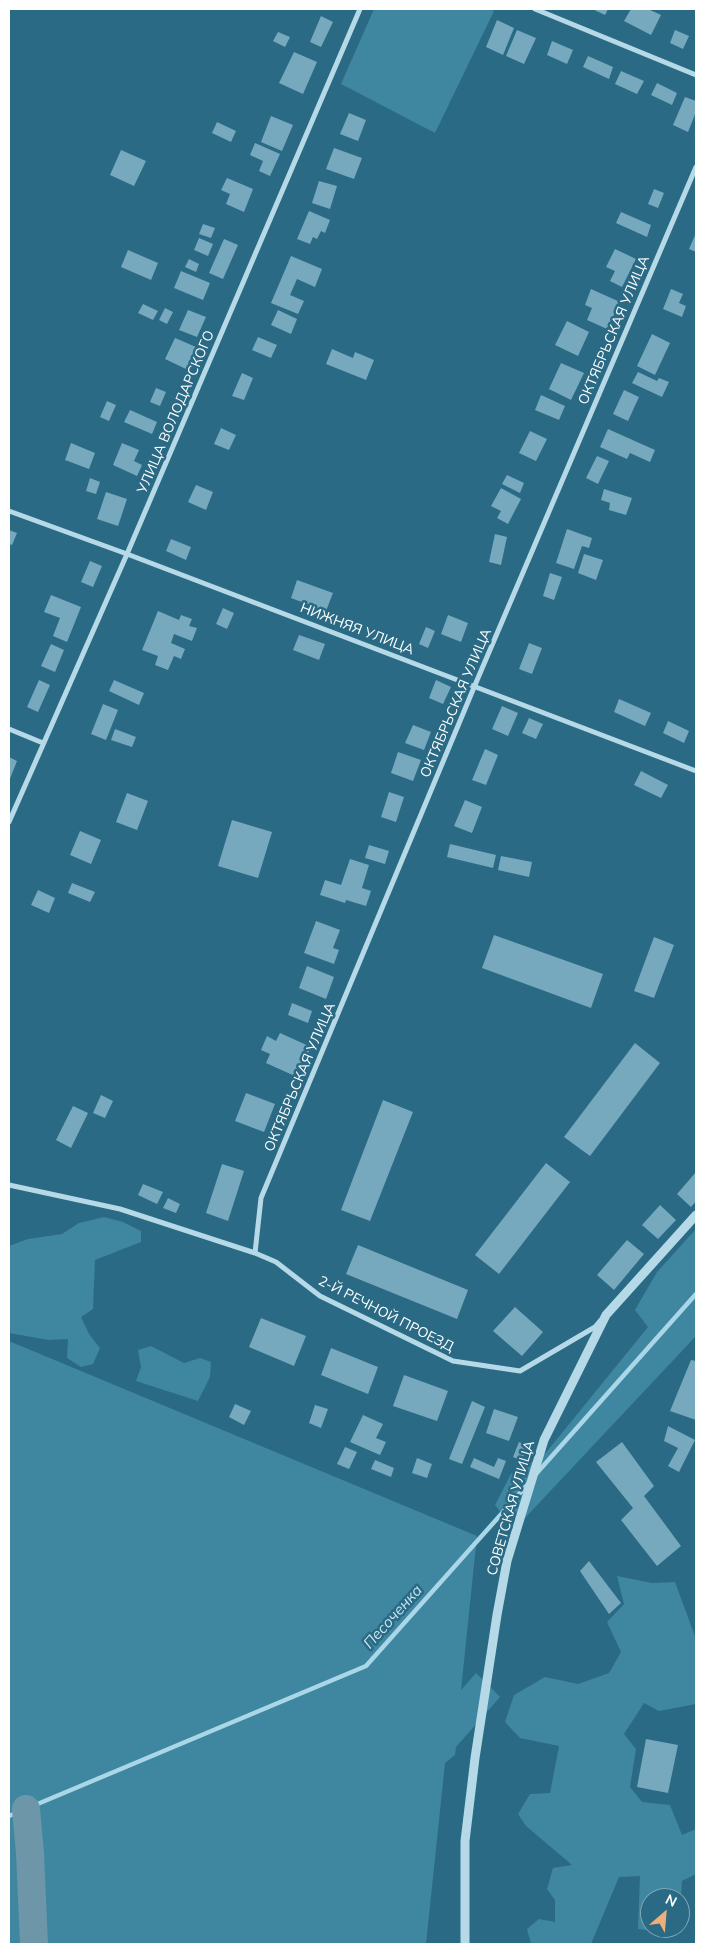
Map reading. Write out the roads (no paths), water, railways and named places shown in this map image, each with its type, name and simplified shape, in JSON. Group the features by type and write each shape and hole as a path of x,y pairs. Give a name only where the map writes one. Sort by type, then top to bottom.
{"street":[{"name":"УЛИЦА ВОЛОДАРСКОГО","path":"9,822 127,554 360,9"},
{"path":"535,9 696,75"},
{"name":"ОКТЯБРЬСКАЯ УЛИЦА","path":"255,1253 261,1198 475,685 696,167"},
{"name":"НИЖНЯЯ УЛИЦА","path":"9,512 127,554 475,685 696,772"},
{"path":"9,729 43,743"},
{"name":"2-Й РЕЧНОЙ ПРОЕЗД","path":"9,1185 120,1209 255,1253 276,1262 320,1296 453,1361 520,1371 595,1327 606,1315"},
{"name":"СОВЕТСКАЯ УЛИЦА","path":"465,1944 465,1841 475,1758 507,1561 544,1440 606,1315 696,1215"}],"waterway":[{"name":"Песоченка","path":"536,1474 696,1294"},
{"name":"Песоченка","path":"9,1816 366,1666 528,1484"},
{"path":"26,1809 34,1944"}]}
